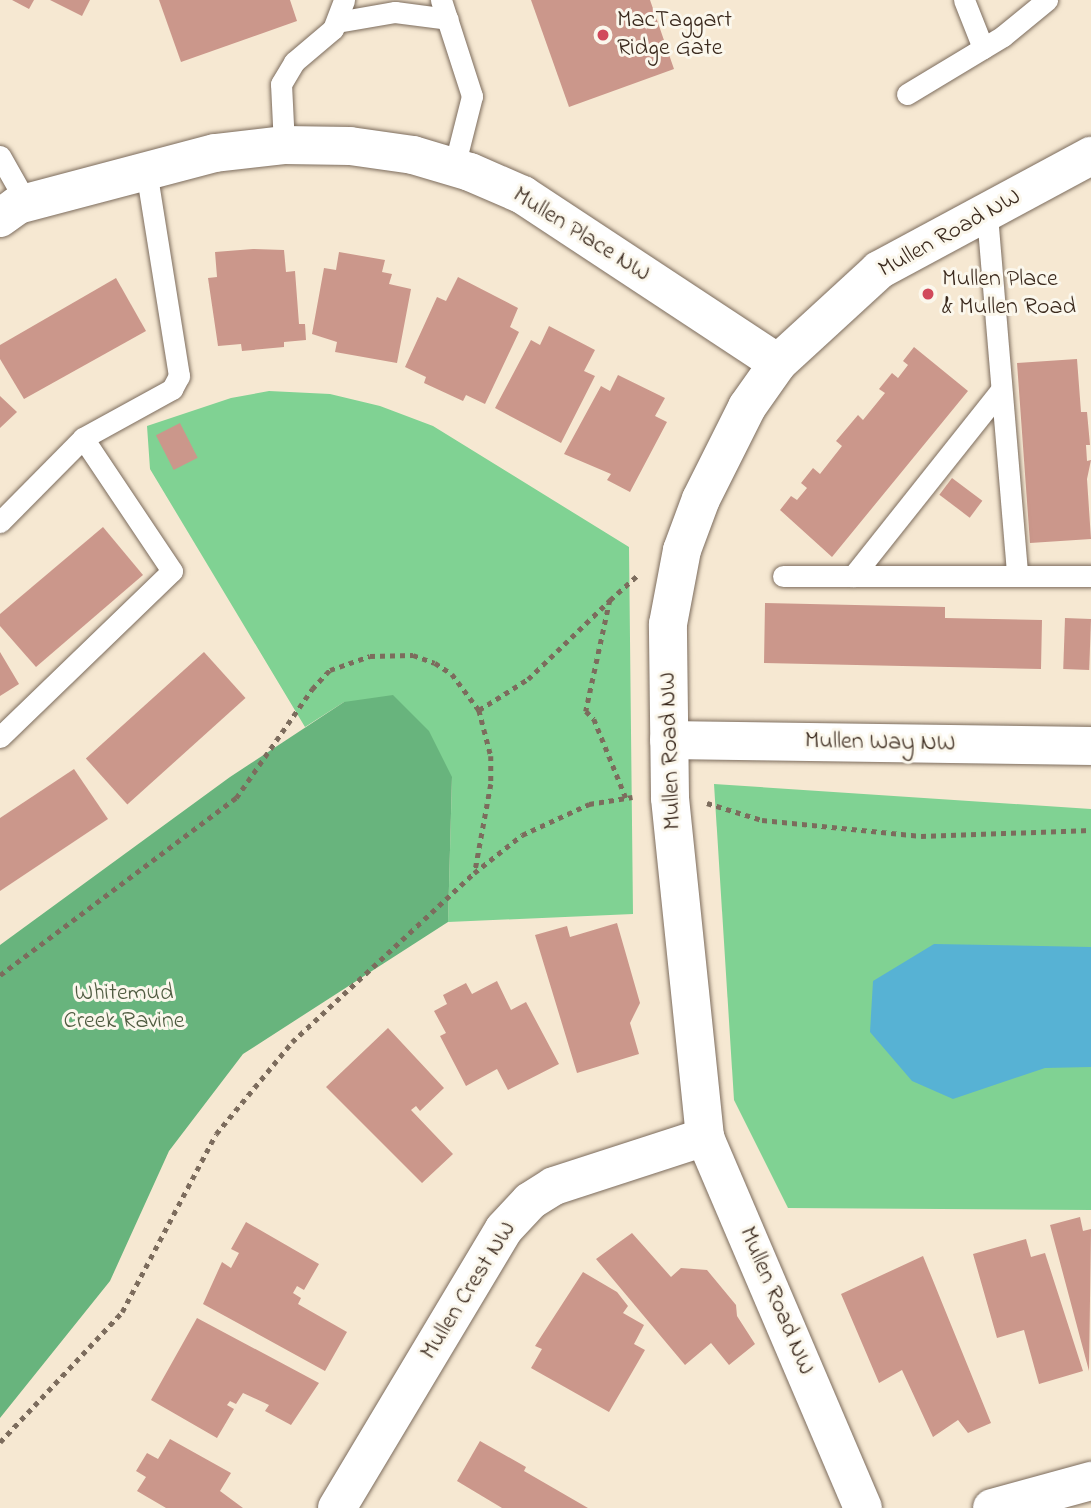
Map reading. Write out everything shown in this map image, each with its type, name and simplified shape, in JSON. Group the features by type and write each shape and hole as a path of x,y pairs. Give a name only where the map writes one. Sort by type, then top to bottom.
{"street":[{"name":"Mullen Place NW","path":"13,210 146,169 215,153 284,145 350,146 412,155 454,167 523,195 778,363"},
{"name":"Mullen Road NW","path":"863,1508 705,1137 676,857 669,740 668,624 682,550 720,455 778,363 879,270 988,215 1091,156"},
{"name":"Mullen Way NW","path":"669,740 1091,746"},
{"name":"Mullen Crest NW","path":"337,1508 504,1229 530,1201 554,1186 705,1137"},
{"path":"992,1508 1091,1481"}],"lane":[{"path":"284,145 281,84 294,62 337,22 344,0"},
{"path":"964,0 982,48"},
{"path":"907,93 982,48 1047,0"},
{"path":"337,22 395,12 444,10 472,96 454,167"},
{"path":"0,156 13,210"},
{"path":"0,522 83,438 172,388 179,376 146,169"},
{"path":"988,215 1000,391 1017,576"},
{"path":"853,576 1000,391"},
{"path":"0,737 172,571 83,438"},
{"path":"783,576 1091,576"}],"path":[{"path":"480,710 528,679 610,600 586,711 594,719 626,798"},
{"path":"0,975 236,798 330,670 370,656 413,655 452,674 480,710 491,756 491,784 474,873"},
{"path":"0,1442 122,1312 216,1134 292,1042 474,873 522,835 589,804 641,796"},
{"path":"706,802 762,820 894,834 1091,830"}],"green space":[{"path":"269,391 330,394 380,406 433,426 629,547 633,914 448,922 452,778 344,702 305,727 150,469 147,426 231,398"},
{"name":"Whitemud Creek Ravine","path":"393,695 429,731 452,777 448,922 243,1054 169,1151 110,1281 0,1418 0,945 230,777 344,702"},
{"path":"714,784 1091,809 1091,1210 788,1208 734,1100"}],"water":[{"path":"934,944 1091,947 1091,1067 1045,1068 953,1099 912,1081 870,1032 873,981"}],"building":[{"path":"12,0 34,0 29,9"},
{"path":"50,0 90,0 82,16"},
{"path":"159,0 290,0 297,21 181,62"},
{"name":"MacTaggart Ridge Gate","path":"531,0 650,0 674,69 569,107"},
{"path":"284,250 286,272 295,271 299,324 305,324 306,340 284,342 284,347 242,351 241,344 218,346 208,278 217,277 215,252"},
{"path":"339,252 385,260 382,272 392,274 389,284 411,289 397,363 335,352 337,342 312,334 324,268 336,270"},
{"path":"458,277 518,308 510,327 519,332 485,404 466,395 463,401 424,383 426,377 405,367 437,297 446,301"},
{"path":"116,278 146,331 24,399 0,359 0,345"},
{"path":"549,326 595,350 584,371 595,376 561,443 495,408 531,340 540,345"},
{"path":"914,347 968,391 832,557 780,510 791,496 797,500 807,488 801,483 813,468 820,474 842,446 836,441 858,415 863,420 885,393 879,389 892,373 898,378 908,365 903,361"},
{"path":"1077,359 1081,412 1087,412 1090,445 1086,445 1087,461 1091,460 1087,479 1091,539 1030,543 1017,363"},
{"path":"618,375 665,398 655,416 667,422 630,492 607,480 611,474 564,454 601,386 610,391"},
{"path":"0,396 17,412 0,428"},
{"path":"180,423 198,458 174,470 156,435"},
{"path":"952,478 982,501 970,518 939,495"},
{"path":"103,527 143,575 36,667 0,626 0,614"},
{"path":"765,603 945,607 945,618 1042,620 1041,669 764,663"},
{"path":"1065,618 1091,619 1089,670 1063,669"},
{"path":"0,652 19,684 0,696"},
{"path":"204,652 245,698 127,804 86,758"},
{"path":"74,769 108,819 0,891 0,818"},
{"path":"617,923 640,1003 630,1023 639,1054 577,1073 535,935 567,926 570,937"},
{"path":"497,981 511,1010 526,1002 559,1064 508,1090 497,1069 466,1086 440,1036 446,1033 434,1011 447,1004 443,995 466,983 472,994"},
{"path":"388,1028 444,1088 420,1111 416,1106 411,1110 453,1154 422,1183 326,1087"},
{"path":"1080,1217 1083,1231 1091,1229 1089,1371 1050,1225"},
{"path":"246,1222 319,1264 304,1290 297,1286 293,1293 301,1298 298,1304 347,1332 325,1371 203,1304 222,1262 231,1268 239,1253 231,1249"},
{"path":"632,1233 671,1277 681,1268 707,1270 736,1305 737,1316 755,1344 729,1365 711,1343 685,1365 596,1259"},
{"path":"1026,1239 1031,1257 1045,1253 1083,1371 1039,1384 1024,1330 997,1338 973,1254"},
{"path":"923,1256 991,1423 968,1433 958,1420 933,1437 902,1370 879,1383 841,1294"},
{"path":"583,1272 617,1292 628,1306 623,1313 644,1325 634,1344 645,1350 609,1412 531,1368 542,1349 535,1346"},
{"path":"197,1318 319,1383 291,1425 265,1411 269,1405 243,1393 236,1404 230,1401 227,1405 234,1409 217,1438 151,1400"},
{"path":"170,1439 231,1473 220,1491 243,1508 166,1508 137,1491 146,1477 136,1471 147,1453 158,1459"},
{"path":"480,1441 526,1467 524,1471 588,1508 502,1508 457,1481"}],"place":[{"name":"MacTaggart Ridge Gate","path":"603,35"},
{"name":"Mullen Place & Mullen Road","path":"928,294"}]}
